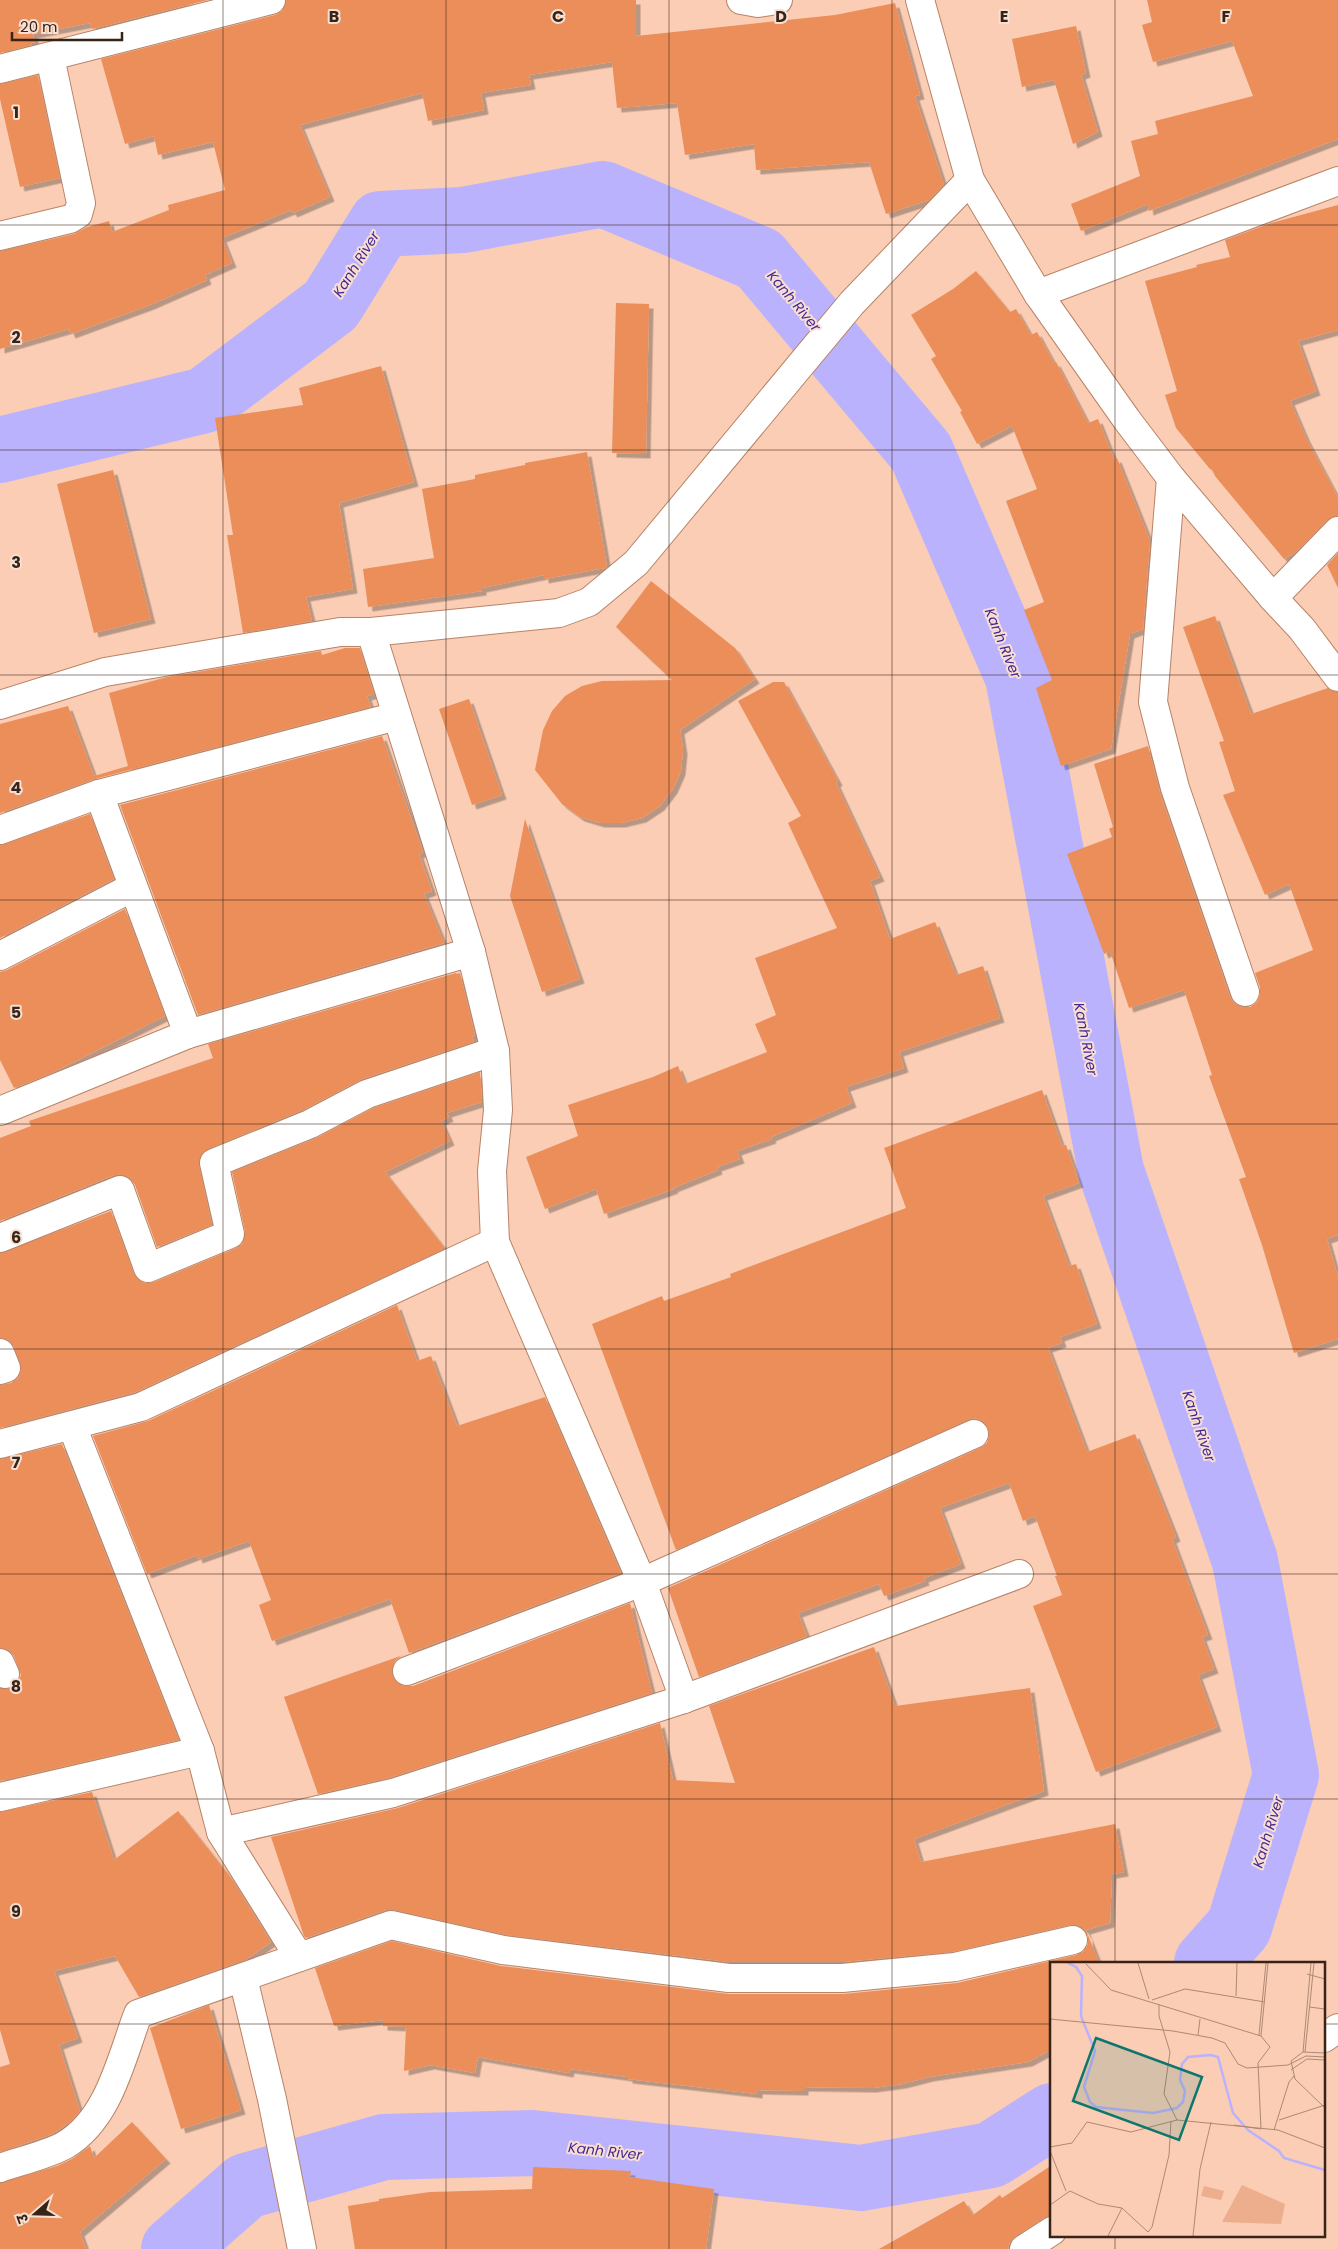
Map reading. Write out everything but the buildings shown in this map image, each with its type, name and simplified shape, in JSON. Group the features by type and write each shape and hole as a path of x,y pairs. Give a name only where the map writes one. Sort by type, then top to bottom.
{"street":[{"path":"0,69 271,0"},
{"path":"741,0 758,3 778,0"},
{"path":"920,0 970,180 1038,294 1126,420 1171,478 1273,598 1302,629 1338,677"},
{"path":"0,236 70,219 78,214 81,203 50,57"},
{"path":"0,705 104,672 340,632 371,632 559,613 588,602 636,563 852,302 970,180"},
{"path":"1038,294 1338,181"},
{"path":"1171,478 1153,702 1175,788 1245,992"},
{"path":"1273,598 1338,531"},
{"path":"371,632 471,952 495,1051 498,1110 492,1171 496,1242 642,1582 684,1699"},
{"path":"0,830 99,794 397,716"},
{"path":"99,794 188,1034"},
{"path":"0,956 133,887"},
{"path":"0,1111 188,1034 471,952"},
{"path":"0,1238 120,1190 148,1268 230,1234 214,1164 310,1124 366,1094 495,1051"},
{"path":"0,1444 141,1407 496,1242"},
{"path":"0,1354 6,1368 0,1370"},
{"path":"72,1426 200,1752 221,1832 299,1957"},
{"path":"407,1671 642,1582 974,1434"},
{"path":"221,1832 393,1793 684,1699 1019,1574"},
{"path":"0,1797 200,1752"},
{"path":"0,2168 64,2145 86,2126 105,2102 138,2014 391,1925 503,1950 719,1977 842,1978 955,1967 1073,1940"},
{"path":"243,1978 272,2099 300,2238"},
{"path":"1326,2037 1338,2028"},
{"path":"1024,2249 1050,2232"}],"waterway":[{"name":"Kanh River","path":"0,450 205,400 331,305 381,224 463,220 603,194 759,259 921,452 1018,677 1111,1171 1245,1561 1286,1775 1239,1927 1208,1962"},
{"name":"Kanh River","path":"174,2249 246,2186 384,2147 532,2143 861,2178 991,2155 1050,2117"}]}
